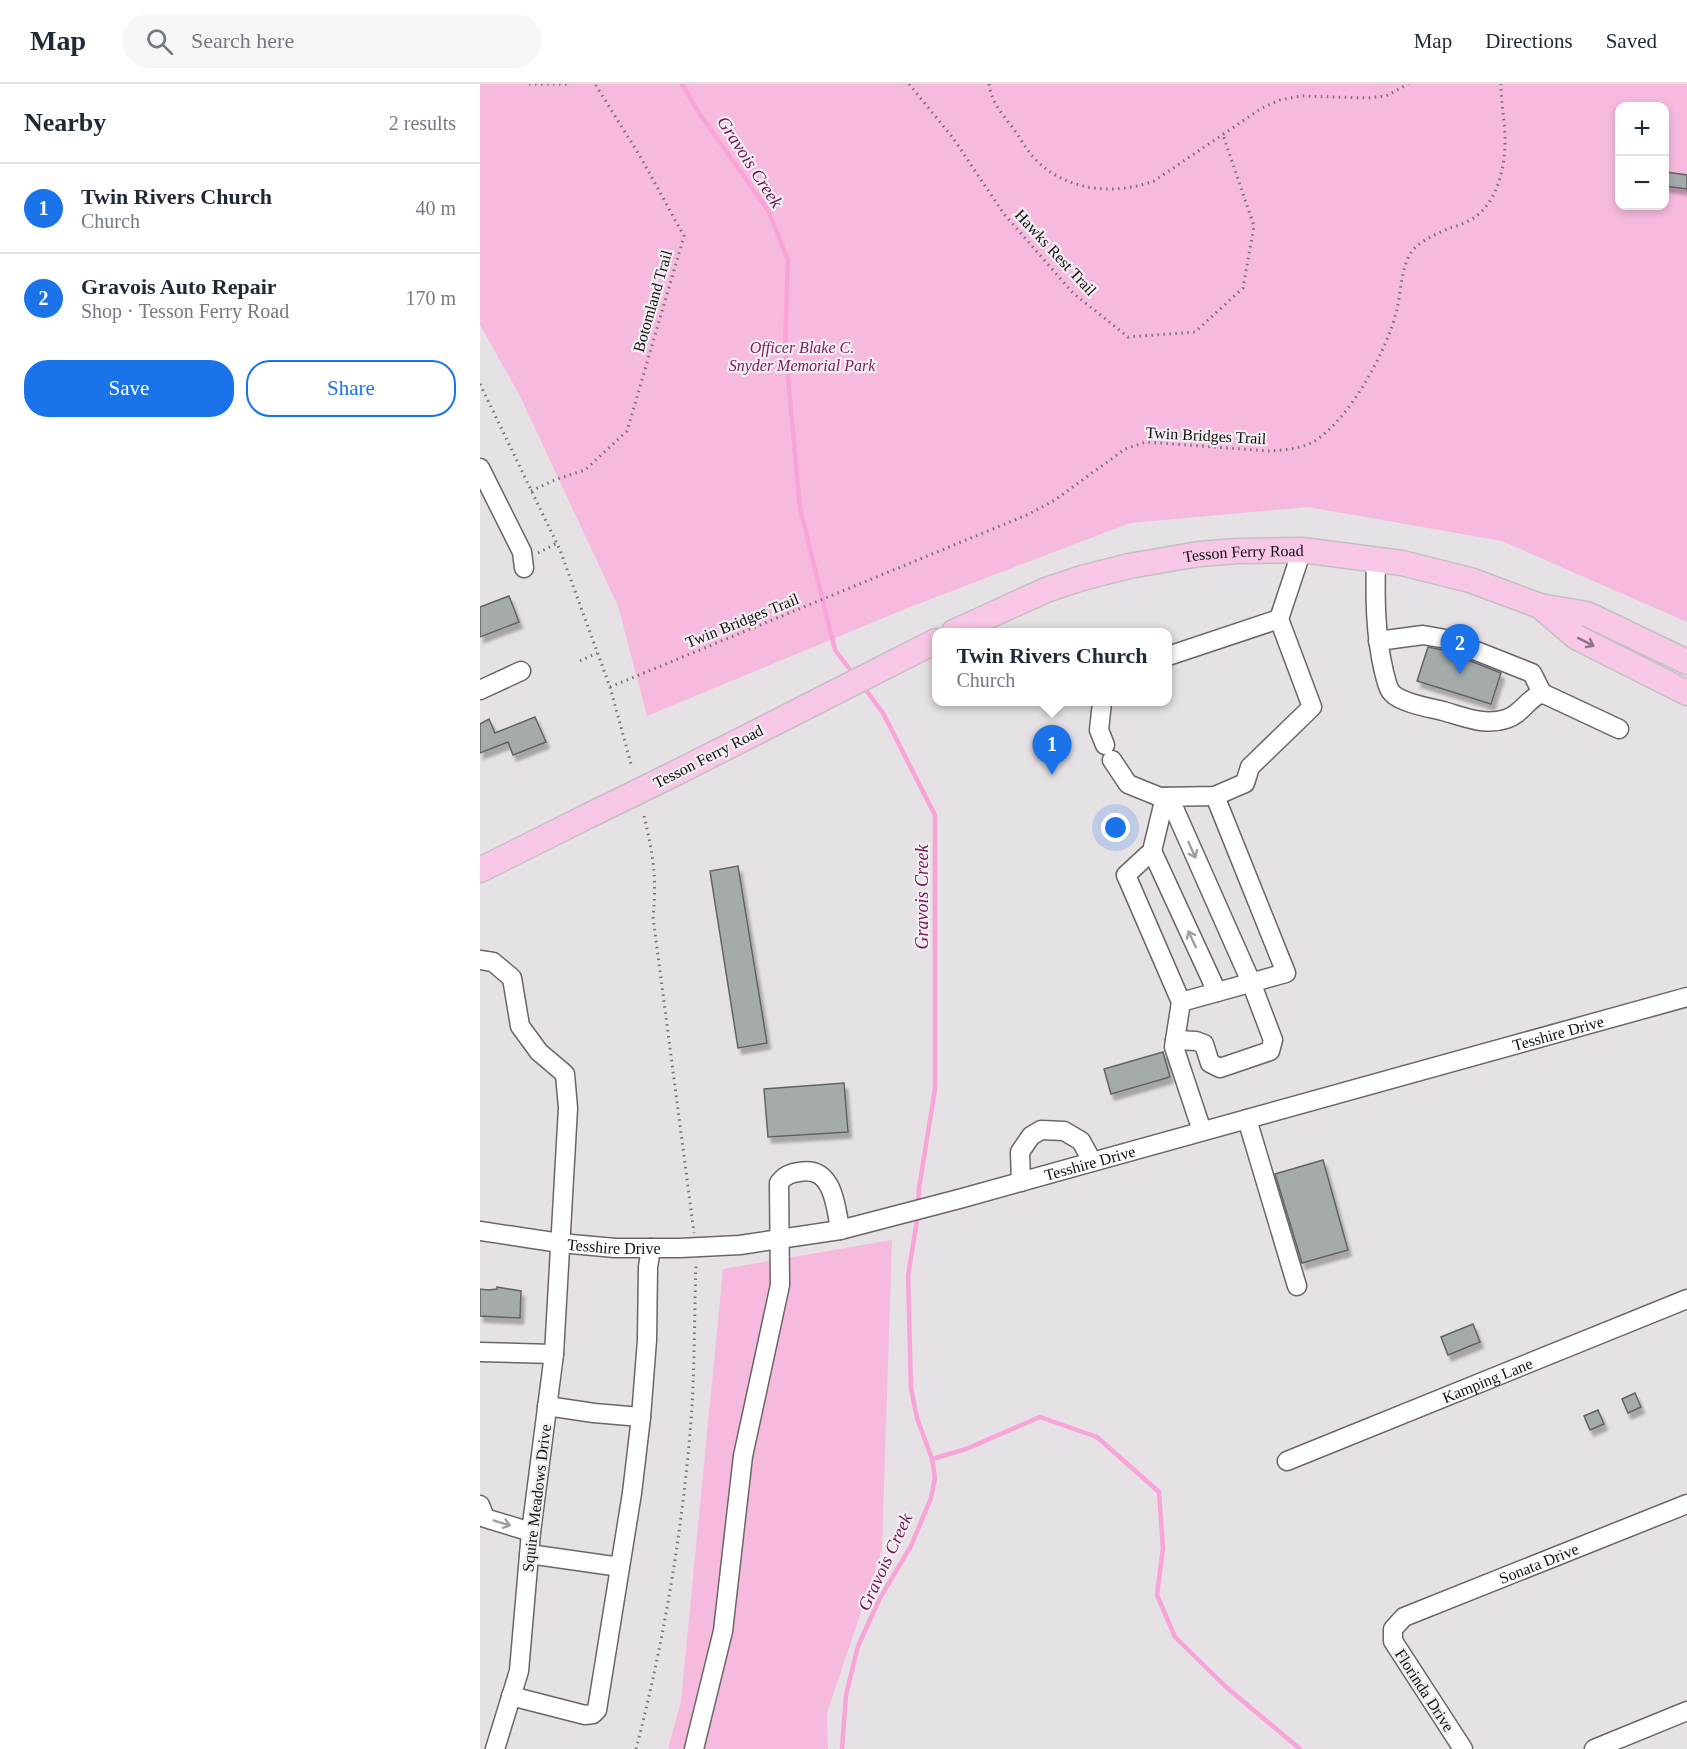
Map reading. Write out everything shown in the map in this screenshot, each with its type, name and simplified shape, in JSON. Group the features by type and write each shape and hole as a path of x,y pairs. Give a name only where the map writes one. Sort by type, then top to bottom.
{"main road":[{"name":"Tesson Ferry Road","path":"965,628 1046,590 1129,566 1237,550 1302,550 1376,558 1436,571 1470,580 1540,606 1587,614 1687,662"},
{"name":"Tesson Ferry Road","path":"1540,606 1576,637 1687,693"},
{"name":"Tesson Ferry Road","path":"480,870 932,643"}],"street":[{"path":"480,468 522,552 524,568"},
{"path":"1102,706 1099,730 1108,752 1128,784 1164,797 1215,796 1245,783 1250,767 1312,707 1279,619 1302,550"},
{"path":"1376,558 1375,616 1387,682 1392,693 1405,700 1473,720 1490,722 1507,719 1521,711 1532,698 1542,693"},
{"path":"1172,654 1279,619"},
{"path":"1378,641 1423,635 1446,639 1532,673 1542,693 1619,729"},
{"path":"480,690 521,671"},
{"path":"1181,1002 1286,973 1215,796"},
{"path":"1164,797 1152,851 1126,874 1181,1002 1174,1047 1202,1131"},
{"path":"1164,797 1251,982 1274,1040 1270,1051 1220,1068 1210,1063 1204,1044 1197,1041 1175,1040"},
{"path":"1152,851 1217,992"},
{"name":"Squire Meadows Drive","path":"480,960 493,962 512,978 520,1026 538,1052 565,1074 567,1108 554,1354 531,1532 519,1671 495,1749"},
{"name":"Tesshire Drive","path":"480,1231 560,1243 615,1248 651,1248 729,1246 840,1230 1687,997"},
{"path":"1247,1119 1298,1286"},
{"path":"1021,1182 1020,1152 1031,1136 1041,1130 1064,1131 1081,1141 1092,1161"},
{"path":"694,1749 723,1631 743,1456 780,1285 779,1183 783,1177 804,1171 816,1172 829,1185 834,1196 840,1230"},
{"path":"511,1696 585,1715 593,1714 597,1710 641,1417 647,1340 648,1267 651,1248"},
{"name":"Kamping Lane","path":"1287,1461 1687,1299"},
{"path":"480,1352 554,1354"},
{"path":"547,1406 641,1417"},
{"name":"Sonata Drive","path":"1393,1629 1404,1617 1687,1503"},
{"path":"480,1505 485,1518 531,1532"},
{"path":"529,1554 620,1567"},
{"name":"Florinda Drive","path":"1393,1629 1393,1641 1463,1749"},
{"path":"1594,1749 1687,1711"}],"path":[{"path":"529,84 567,84"},
{"name":"Botomland Trail","path":"531,491 557,478 585,470 627,431 684,236 640,156 595,84"},
{"name":"Hawks Rest Trail","path":"909,84 953,138 1004,214 1073,293 1128,337 1195,332 1244,288 1254,226 1223,135"},
{"path":"989,84 990,95 1035,158 1069,182 1092,188 1115,190 1136,188 1154,181 1262,108 1280,100 1301,96 1368,98 1386,96 1408,84"},
{"name":"Twin Bridges Trail","path":"610,687 1029,514 1055,500 1125,449 1146,442 1269,451 1286,450 1311,443 1339,419 1365,383 1384,347 1397,310 1402,276 1409,255 1422,243 1439,233 1474,217 1491,198 1504,163 1505,135 1501,84"},
{"path":"480,384 557,543 610,687 631,764"},
{"path":"538,553 557,543"},
{"path":"580,661 598,653"},
{"path":"644,816 654,860 656,889 653,916 694,1234"},
{"path":"636,1749 663,1629 676,1547 690,1432 696,1258"}],"green space":[{"name":"Officer Blake C. Snyder Memorial Park","path":"480,84 1687,84 1687,622 1502,541 1308,507 1130,523 910,607 647,716 618,606 519,394 480,325"},
{"path":"892,1240 882,1550 827,1713 828,1749 668,1749 681,1701 723,1269"}],"building":[{"path":"1669,172 1687,175 1687,189 1669,187"},
{"path":"509,596 519,622 480,637 480,607"},
{"path":"1428,647 1443,650 1501,673 1491,704 1417,681"},
{"path":"535,717 546,742 513,755 508,742 480,753 480,724 489,719 495,733"},
{"path":"738,866 767,1043 738,1048 710,871"},
{"path":"1163,1052 1170,1077 1111,1094 1104,1069"},
{"path":"844,1083 848,1132 768,1137 764,1089"},
{"path":"1323,1160 1348,1250 1302,1263 1275,1174"},
{"path":"497,1287 521,1291 520,1318 480,1316 480,1289 497,1289"},
{"path":"1473,1324 1480,1342 1448,1355 1441,1337"},
{"path":"1635,1393 1641,1407 1628,1413 1622,1399"},
{"path":"1598,1410 1604,1424 1590,1430 1584,1416"}],"waterway":[{"name":"Gravois Creek","path":"682,84 699,113 768,210 788,260 785,345 800,508 835,650 854,675"},
{"name":"Gravois Creek","path":"863,686 883,713 935,815 935,1089 918,1206"},
{"name":"Gravois Creek","path":"842,1749 846,1695 858,1646 880,1598 911,1546 931,1498 935,1478 932,1459 917,1418 911,1388 908,1276 918,1214"},
{"path":"932,1459 966,1449 1040,1417 1097,1437 1159,1492 1163,1548 1157,1595 1175,1637 1226,1687 1300,1749"}],"place":[{"name":"Gravois Auto Repair","path":"1460,674"},
{"name":"Twin Rivers Church","path":"1052,775"}]}
